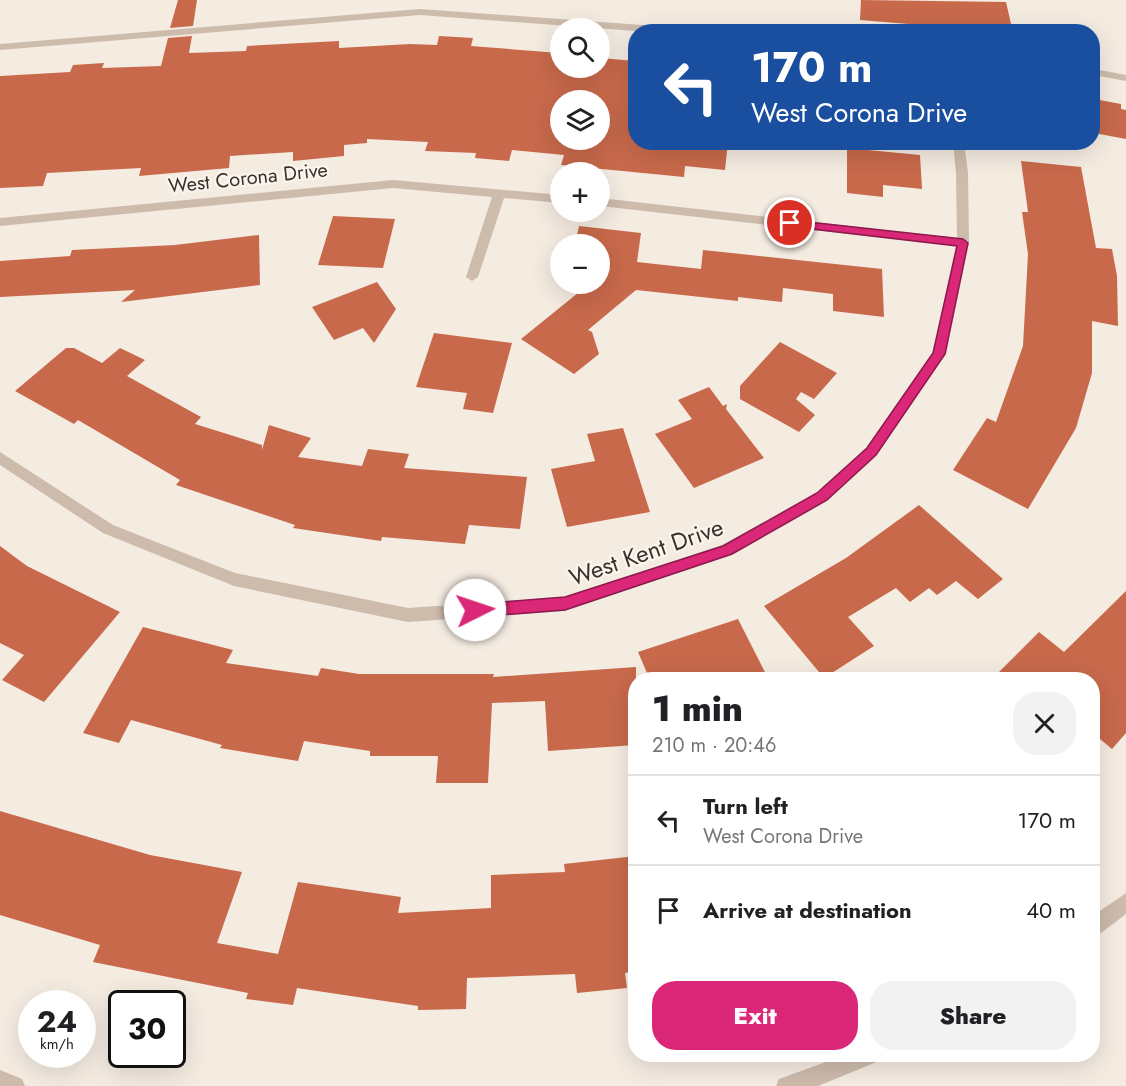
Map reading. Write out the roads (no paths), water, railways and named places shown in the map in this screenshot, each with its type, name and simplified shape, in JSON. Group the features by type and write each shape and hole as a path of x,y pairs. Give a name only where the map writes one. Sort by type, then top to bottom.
{"street":[{"path":"420,12 421,0"},
{"path":"0,46 420,12 628,27"},
{"path":"1100,73 1126,78"},
{"name":"West Kent Drive","path":"0,458 108,529 234,579 408,615 565,604 727,550 822,497 871,452 939,354 963,243 962,172 959,150"},
{"name":"West Corona Drive","path":"0,222 393,184 550,198"},
{"path":"472,277 499,194"},
{"path":"610,203 963,243"},
{"path":"1100,922 1126,902"},
{"path":"786,1086 854,1062"},
{"path":"0,1080 15,1086"}]}
